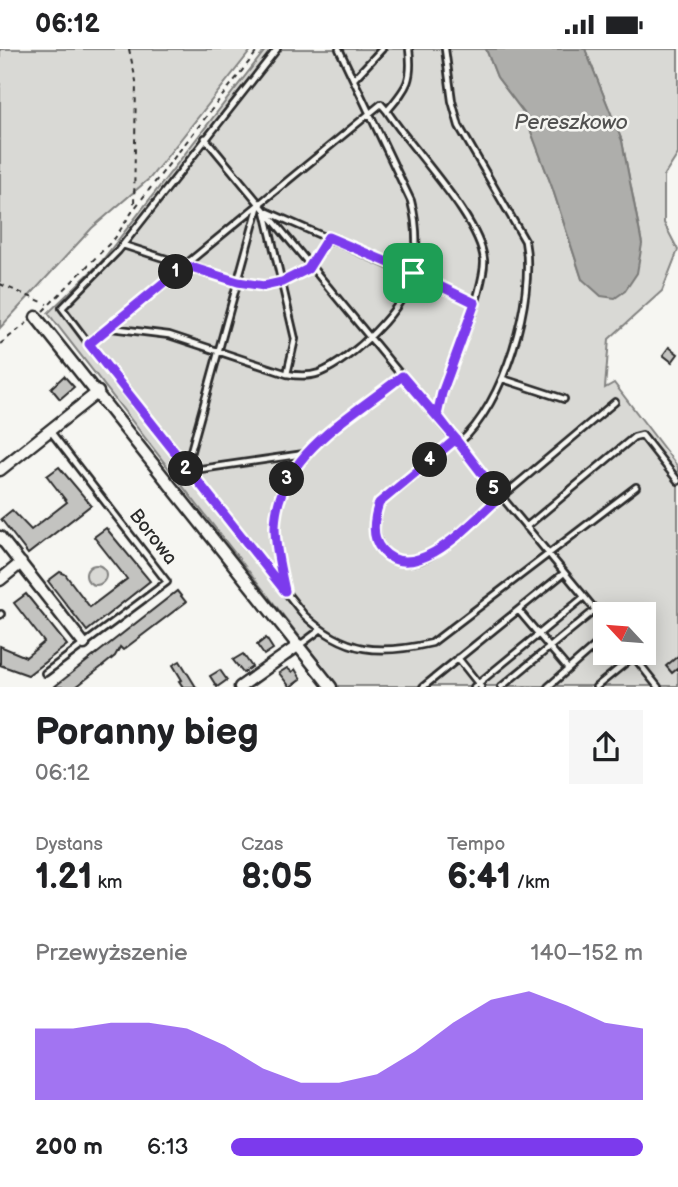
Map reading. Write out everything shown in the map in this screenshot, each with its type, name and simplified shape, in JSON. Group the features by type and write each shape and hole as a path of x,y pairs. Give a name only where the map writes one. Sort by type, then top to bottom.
{"street":[{"path":"36,317 331,687"},
{"path":"0,470 98,392"},
{"path":"0,537 84,644"},
{"path":"0,580 21,563"},
{"path":"240,687 299,645"}],"lane":[{"path":"277,49 123,245 62,308 186,470 285,591 320,630 345,644 373,651 400,650 432,643 636,487"},
{"path":"109,328 169,335 287,374 302,376 336,365 395,308 413,273 416,235 411,201 339,49"},
{"path":"354,79 382,49"},
{"path":"387,111 406,88 412,75 409,49"},
{"path":"445,49 452,101 459,126 525,241 529,261 528,280 503,379 474,430 379,503 374,518 375,540 383,552 396,559 425,559 615,402"},
{"path":"89,344 381,104 467,220 480,244 484,262 475,303 442,393 437,415"},
{"path":"205,138 437,415 500,497 593,608"},
{"path":"186,470 259,203"},
{"path":"265,210 413,273 475,303"},
{"path":"265,210 295,339 287,374"},
{"path":"123,245 238,282 264,286 282,282 311,266 328,237"},
{"path":"285,591 275,528 279,502 290,472 304,454 402,376"},
{"path":"503,379 564,400"},
{"name":"Borowa","path":"45,673 167,582 49,430"},
{"path":"526,527 634,437 642,435 678,481"},
{"path":"186,470 304,454"},
{"path":"427,685 564,573"},
{"path":"458,658 478,685 584,597"},
{"path":"519,611 568,669"},
{"path":"501,687 593,612"},
{"path":"299,645 320,630"},
{"path":"548,687 593,647"},
{"path":"596,687 621,665"},
{"path":"640,665 655,685"}],"path":[{"path":"129,49 136,81 134,209"},
{"path":"0,344 36,317 115,238 134,209 257,50"},
{"path":"0,284 49,305"}],"shaded area":[{"path":"0,49 252,49 150,178 92,228 0,328"},
{"path":"266,49 486,49 497,77 524,113 582,279 642,244 622,141 585,49 678,49 678,154 664,176 664,223 678,250 662,291 609,339 605,388 614,383 678,467 678,686 338,686 48,313 101,262"},
{"path":"96,565 103,568 106,575 103,582 96,585 89,582 86,575 89,568"}],"water":[{"name":"Pereszkowo","path":"486,49 585,49 622,141 642,244 637,273 625,291 615,298 601,296 582,279 524,113 497,77"}],"building":[{"path":"669,347 678,354 672,362 663,355"},
{"path":"64,376 74,387 60,399 51,388"},
{"path":"59,467 91,505 28,554 1,519 12,510 31,530 67,502 47,476"},
{"path":"106,528 150,581 87,631 48,581 60,572 65,574 90,607 127,579 94,537"},
{"path":"177,591 186,602 123,650 120,647 115,656 76,687 54,687"},
{"path":"26,594 67,645 28,675 0,665 0,646 26,657 44,642 14,603"},
{"path":"266,638 273,649 264,655 257,645"},
{"path":"243,654 252,667 243,673 233,660"},
{"path":"678,656 678,668 672,673 666,666"},
{"path":"180,661 196,687 183,687 179,681 182,680 173,665"},
{"path":"287,668 292,672 295,669 301,679 290,687 279,673"},
{"path":"220,670 227,680 217,687 210,676"}],"route":[{"path":"413,273 328,237 315,262 308,269 282,282 264,286 238,282 185,265 89,344 187,471 285,591 275,528 279,502 290,472 304,454 402,376 437,415 456,439 379,503 374,518 375,540 383,552 396,559 414,562 425,559 500,497 437,415 442,393 475,303 413,273"}]}
